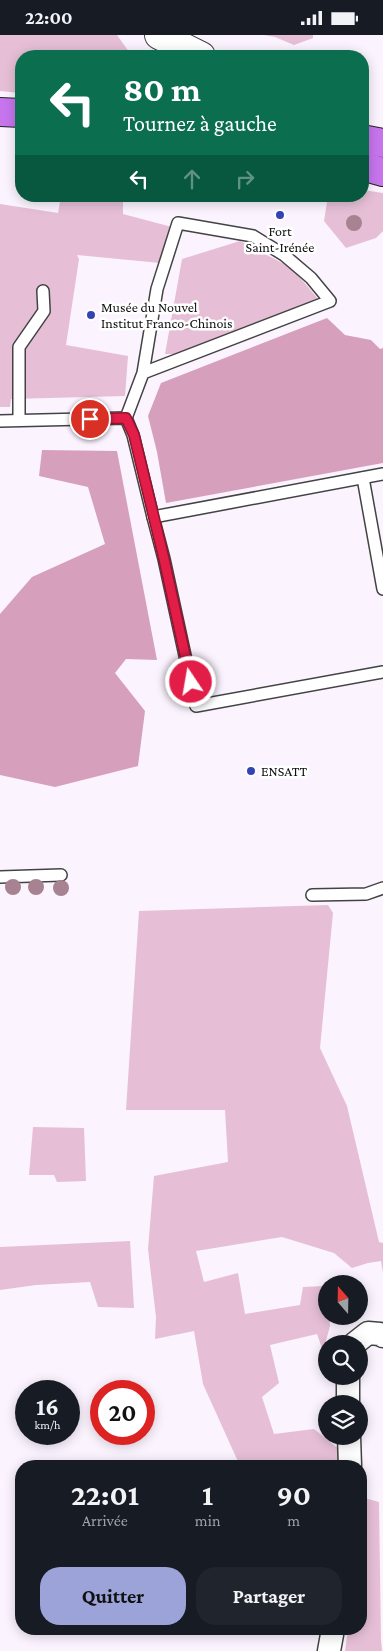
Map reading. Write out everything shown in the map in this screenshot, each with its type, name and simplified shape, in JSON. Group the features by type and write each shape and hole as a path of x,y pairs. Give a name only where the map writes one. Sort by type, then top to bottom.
{"main road":[{"path":"0,112 15,113"},
{"path":"369,140 383,143"},
{"path":"369,168 383,171"}],"street":[{"path":"159,35 189,50"},
{"path":"365,1335 368,1333 383,1336"},
{"path":"349,1445 350,1460"},
{"path":"329,1651 332,1635"}],"lane":[{"path":"143,373 330,301 311,279 284,255 253,237 178,223 157,289 143,373 126,418 134,435 164,559 196,706 383,671"},
{"path":"19,420 19,347 44,311 43,291"},
{"path":"0,421 126,418"},
{"path":"153,517 383,474"},
{"path":"363,478 383,589"},
{"path":"0,877 61,875"},
{"path":"312,895 366,893 383,888"}],"shaded area":[{"path":"0,35 117,35 128,50 15,50 15,92 0,91"},
{"path":"264,35 313,35 313,38 294,45 275,37"},
{"path":"369,191 383,193 383,231 376,238 346,248 324,221 327,202 369,202"},
{"path":"60,202 123,202 123,214 172,227 160,263 77,255 79,259 66,345 128,356 125,396 11,399 10,407 0,407 0,204 58,213"},
{"path":"240,241 292,268 319,300 181,354 165,354 182,259"},
{"path":"327,318 345,335 371,340 380,349 383,348 383,463 166,503 157,452 148,416 161,383"},
{"path":"42,450 117,451 157,660 126,659 115,673 145,711 138,766 55,787 0,775 0,614 32,577 105,544 88,487 39,476"},
{"path":"328,905 333,913 320,1048 347,1106 379,1242 383,1243 383,1273 381,1261 352,1268 334,1253 282,1237 196,1251 204,1282 238,1273 245,1314 300,1305 303,1287 318,1286 318,1325 330,1325 327,1335 318,1335 318,1337 317,1334 270,1345 279,1383 262,1397 274,1434 314,1429 318,1432 318,1445 334,1445 340,1450 340,1460 237,1460 203,1384 194,1331 155,1339 156,1317 148,1249 154,1176 228,1162 225,1110 126,1110 139,911"},
{"path":"33,1127 84,1128 86,1181 57,1182 54,1175 29,1175"},
{"path":"130,1241 134,1308 98,1307 90,1282 36,1285 0,1290 0,1247"},
{"path":"367,1499 379,1502 382,1651 345,1651 347,1635 367,1635"}],"place":[{"name":"Fort Saint-Irénée","path":"280,215"},
{"name":"Musée du Nouvel Institut Franco-Chinois","path":"91,315"},
{"name":"ENSATT","path":"251,771"}],"route":[{"path":"90,419 126,418 134,435 191,682"}]}
